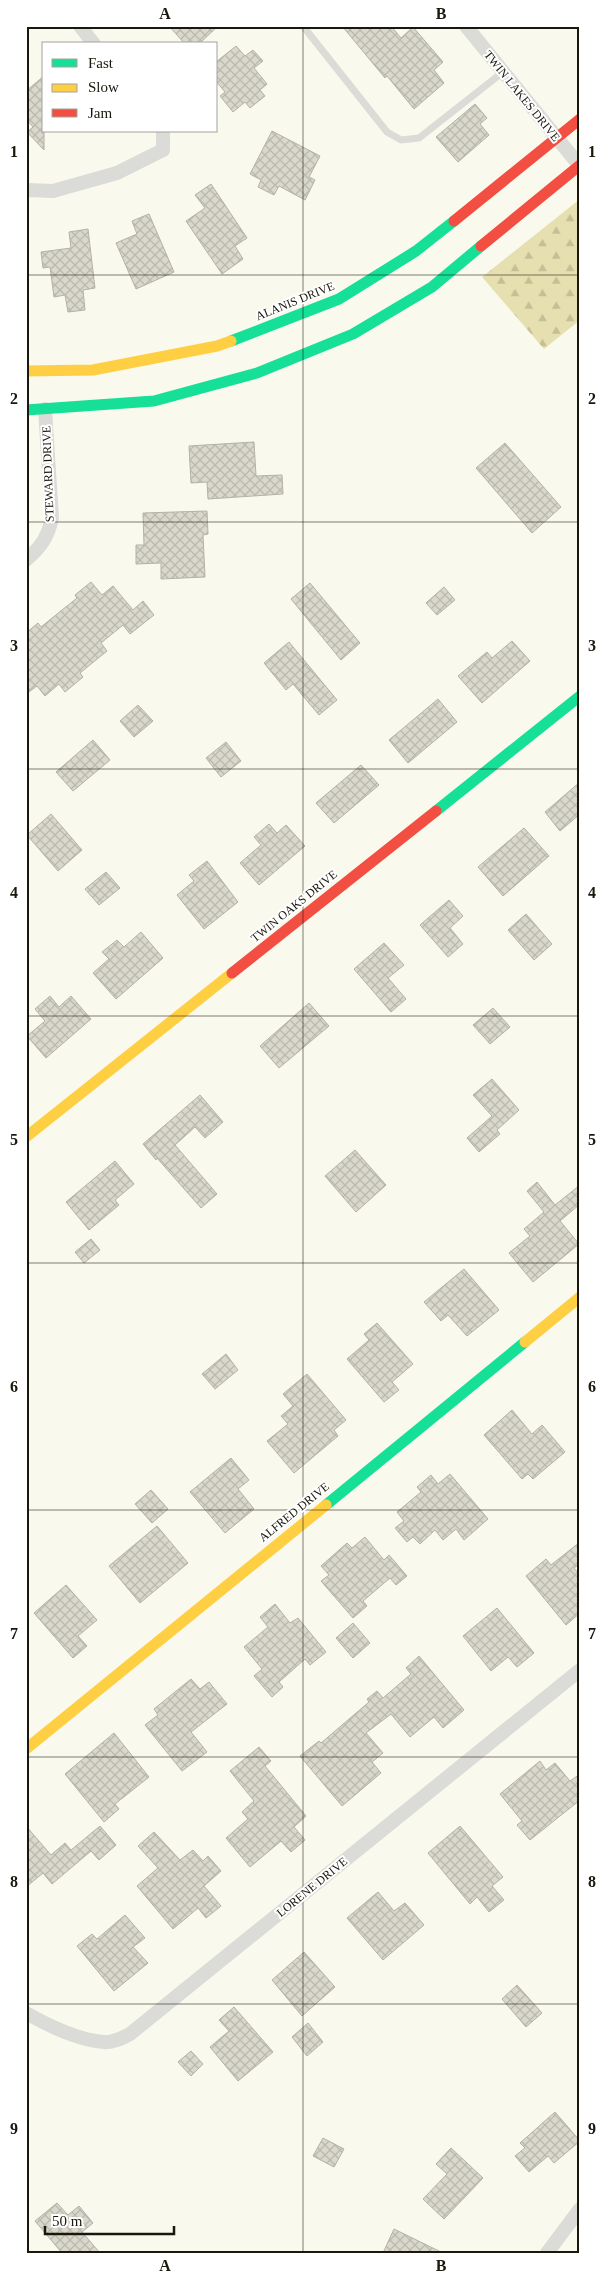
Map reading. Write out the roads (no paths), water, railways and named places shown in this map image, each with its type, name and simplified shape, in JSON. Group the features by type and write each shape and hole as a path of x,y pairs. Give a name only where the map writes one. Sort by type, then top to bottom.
{"street":[{"path":"80,26 92,42"},
{"name":"TWIN LAKES DRIVE","path":"466,26 579,165"},
{"name":"ALANIS DRIVE","path":"26,371 93,370 217,346 339,300 416,251 580,119"},
{"path":"26,190 53,191 117,173 163,150 163,132"},
{"path":"26,410 154,401 257,373 353,334 432,287 579,165"},
{"name":"STEWARD DRIVE","path":"26,560 41,547 49,533 52,518 46,410"},
{"name":"TWIN OAKS DRIVE","path":"26,1137 580,696"},
{"name":"ALFRED DRIVE","path":"26,1749 580,1297"},
{"name":"LORENE DRIVE","path":"26,2013 61,2030 105,2043 118,2041 130,2034 580,1670"},
{"path":"547,2253 580,2209"}],"lane":[{"path":"303,26 387,132 401,140 419,138 503,72"}]}
